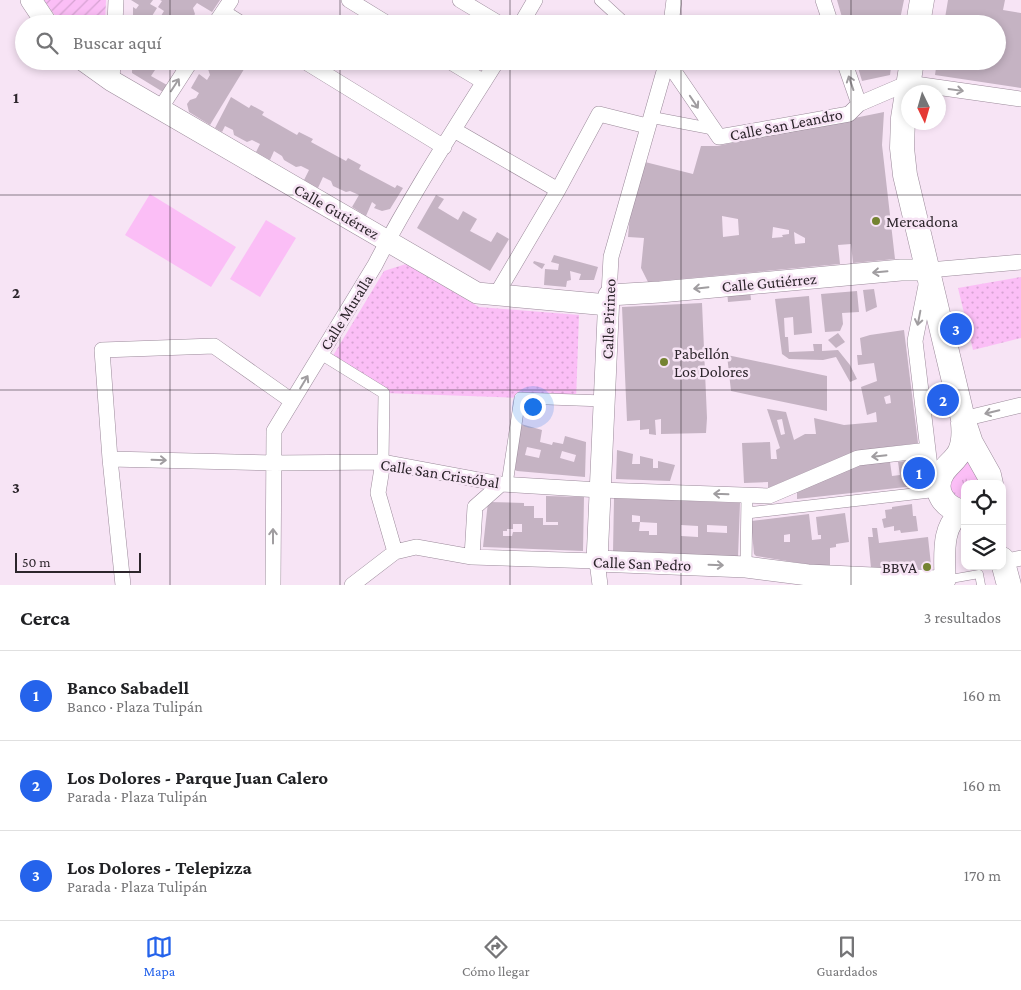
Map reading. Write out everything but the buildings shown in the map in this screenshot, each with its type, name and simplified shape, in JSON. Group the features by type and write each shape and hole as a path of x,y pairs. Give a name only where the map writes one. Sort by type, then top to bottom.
{"main road":[{"path":"31,0 41,15"},
{"path":"920,15 922,0"},
{"name":"Calle Gutiérrez","path":"113,71 160,109 477,293 608,300 660,292 891,271 929,270"},
{"path":"910,72 903,118 902,148 909,196 929,270 963,419 971,443 989,478"},
{"name":"Calle Pirineo","path":"597,561 608,300"},
{"path":"961,511 953,509 942,499 939,478 958,456 962,446 963,419"},
{"path":"939,478 958,460 967,460 978,464 989,478"},
{"path":"945,583 945,554 949,529 956,517 961,514"},
{"path":"1007,560 1009,585"},
{"name":"Calle San Pedro","path":"597,561 746,567 808,575 945,583"}],"street":[{"path":"115,15 116,0"},
{"path":"349,0 373,15"},
{"path":"460,0 485,15"},
{"path":"526,15 535,0"},
{"path":"600,0 616,15"},
{"path":"672,15 674,0"},
{"path":"823,0 828,15"},
{"path":"160,109 185,70"},
{"path":"319,70 444,147"},
{"path":"464,70 484,82"},
{"name":"Calle Muralla","path":"273,585 274,430 375,266 388,241 491,70"},
{"name":"Calle Pirineo","path":"608,300 610,257 664,70"},
{"name":"Calle San Leandro","path":"673,70 719,137 849,114 859,104 910,72"},
{"path":"847,70 859,104"},
{"path":"910,72 1021,99"},
{"path":"496,295 558,190 599,114 713,129"},
{"path":"454,130 558,190"},
{"path":"945,554 939,478 928,450 914,341 929,270 1021,262"},
{"path":"123,585 110,459 102,350 214,346 292,401"},
{"path":"321,354 384,393 384,462 378,493 394,552"},
{"path":"472,557 475,508 504,484 520,398 604,401"},
{"path":"963,419 1021,406"},
{"name":"Calle San Cristóbal","path":"110,459 274,463 384,462 504,484 600,490 769,496 858,458 928,450"},
{"path":"747,513 939,478"},
{"path":"746,567 747,495"},
{"name":"Calle San Pedro","path":"352,585 394,552 416,547 472,557 597,561"},
{"name":"Calle Pirineo","path":"597,561 600,585"}],"lane":[{"path":"945,583 979,574 981,585"}],"green space":[{"path":"44,0 106,0 105,15 55,15"},
{"path":"150,194 236,247 211,287 125,235"},
{"path":"266,220 296,238 260,297 230,279"},
{"path":"406,264 479,307 579,315 576,400 384,393 331,359 384,271"},
{"path":"1021,277 1021,338 973,350 958,288"},
{"path":"967,460 987,480 961,480 961,509 940,495"}],"place":[{"name":"Mercadona","path":"876,221"},
{"name":"Los Dolores - Telepizza","path":"956,329"},
{"name":"Pabellón Los Dolores","path":"664,362"},
{"name":"Los Dolores - Parque Juan Calero","path":"943,400"},
{"name":"Banco Sabadell","path":"919,473"},
{"name":"BBVA","path":"927,567"}]}
